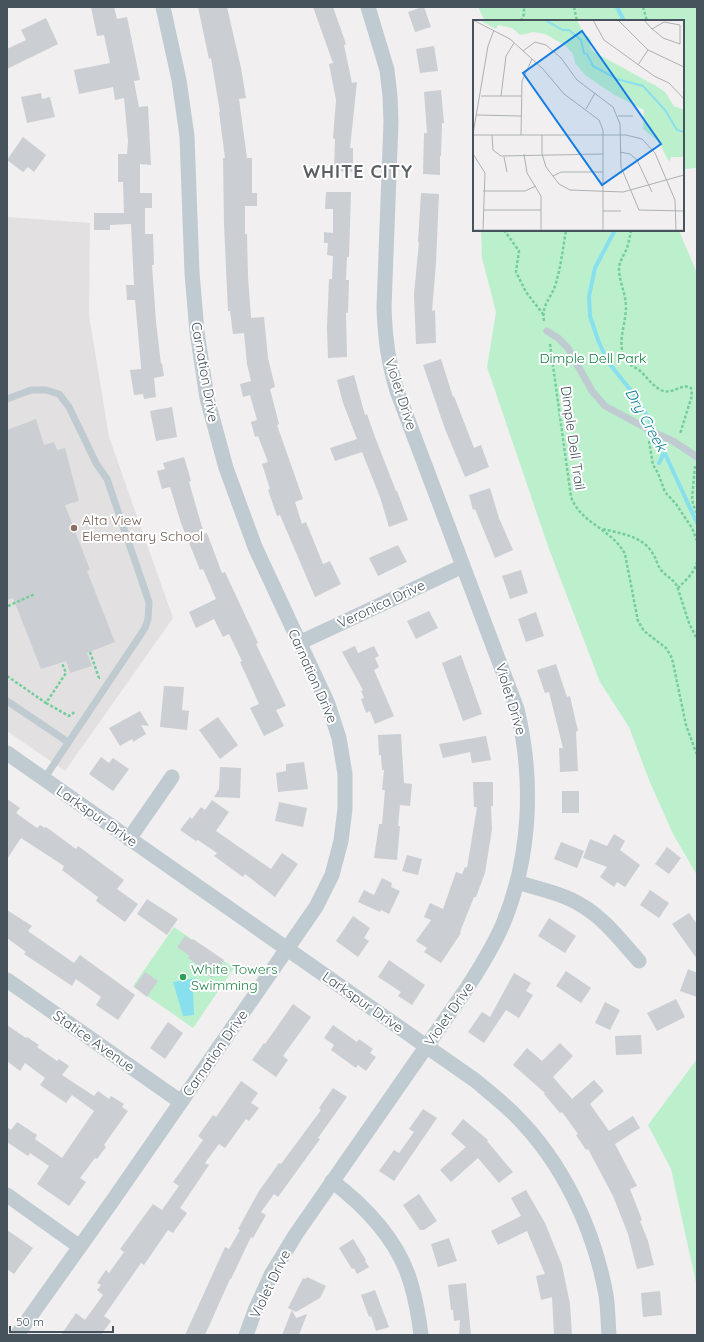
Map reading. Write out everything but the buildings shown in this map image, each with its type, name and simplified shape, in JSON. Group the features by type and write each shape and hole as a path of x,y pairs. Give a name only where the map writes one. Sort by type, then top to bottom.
{"street":[{"name":"Carnation Drive","path":"17,1335 288,949 316,906 332,875 341,841 345,808 345,774 339,738 328,704 254,547 226,468 207,398 197,332 192,273 187,136 179,80 163,7"},
{"name":"Violet Drive","path":"246,1335 271,1275 296,1234 427,1047 489,954 503,924 517,882 527,817 528,786 523,732 512,694 397,391 389,363 384,335 384,307 391,122 390,96 387,70 368,7"},
{"name":"Veronica Drive","path":"299,643 463,566"},
{"name":"Larkspur Drive","path":"7,753 476,1081 515,1115 549,1155 575,1199 593,1246 606,1296 609,1335"},
{"path":"129,838 172,777"},
{"path":"517,882 564,897 580,904 601,921 639,961"},
{"name":"Statice Avenue","path":"7,980 181,1102"},
{"path":"332,1181 350,1195 370,1214 386,1234 400,1257 411,1282 421,1335"},
{"path":"7,1196 80,1247"}],"lane":[{"path":"547,331 558,338 568,348 600,402 678,444 695,456"},
{"path":"7,399 31,390 46,390 59,394 69,407 96,463 107,479 149,602 148,620 145,628 44,779"},
{"path":"7,701 68,742"}],"path":[{"path":"521,20 524,14 524,7"},
{"path":"574,7 577,20"},
{"path":"643,7 647,20"},
{"path":"505,231 519,251 516,272 526,292 543,315"},
{"path":"543,315 547,302 556,286 566,231"},
{"path":"631,231 626,250 621,259 619,268 621,286 625,294 626,307 621,342 622,351 630,365 639,370 659,389 670,392 684,386 691,388 692,396 678,444"},
{"name":"Dimple Dell Trail","path":"543,315 547,331 562,425 571,497 578,511 615,540 625,554 636,614 644,631 666,648 672,658 686,725 697,755"},
{"path":"644,427 650,444 653,465 658,473 665,492 676,504 692,528 697,541"},
{"path":"695,456 696,466 692,504 697,514"},
{"path":"601,529 633,538 644,543 652,551 661,570 674,581 678,588 689,623 697,638"},
{"path":"678,588 686,580 696,566 697,562"},
{"path":"8,606 35,594"},
{"path":"90,652 99,678 95,684"},
{"path":"46,703 66,673 62,663"},
{"path":"7,676 46,703 69,716 79,708"}],"shaded area":[{"name":"Alta View Elementary School","path":"7,217 90,223 89,315 109,437 173,618 65,771 7,731"}],"green space":[{"path":"478,7 697,7 697,168 685,169 684,182 684,20 484,20"},
{"name":"Dimple Dell Park","path":"481,231 681,231 680,233 697,273 697,875 673,834 649,780 629,727 600,682 549,549 487,367 496,312 482,258"},
{"name":"White Towers Swimming","path":"174,927 234,968 193,1028 133,986"},
{"path":"697,1059 697,1287 671,1169 648,1125"}],"water":[{"path":"195,978 196,986 193,987 194,1015 183,1016 173,982"}],"waterway":[{"name":"Dry Creek","path":"617,7 624,20"},
{"name":"Dry Creek","path":"614,231 595,268 589,296 590,316 598,340 608,362 633,393 649,419 697,523"},
{"path":"659,463 664,453"}],"place":[{"name":"Alta View Elementary School","path":"74,528"},
{"name":"White Towers Swimming","path":"183,977"}],"district":[{"name":"WHITE CITY","path":"358,172"}]}
